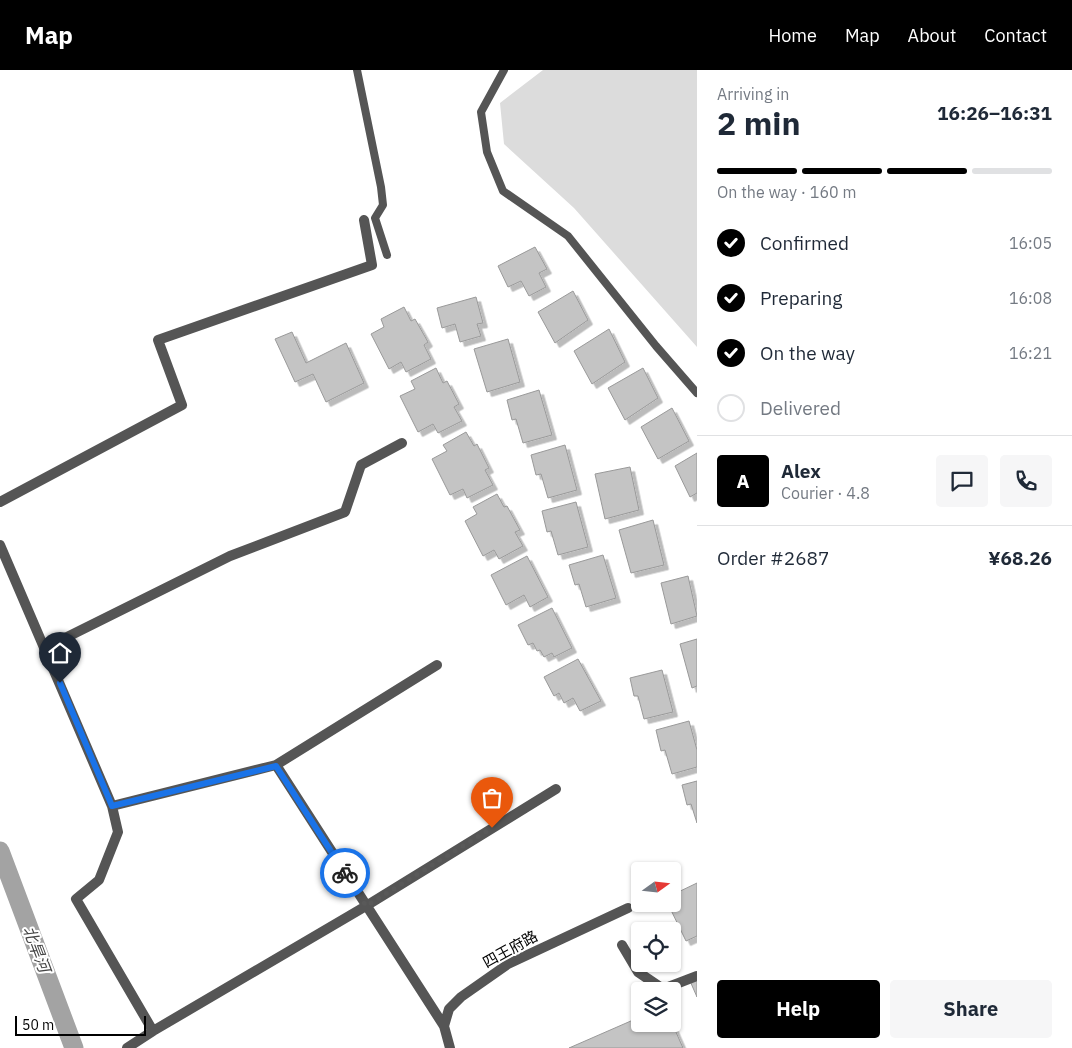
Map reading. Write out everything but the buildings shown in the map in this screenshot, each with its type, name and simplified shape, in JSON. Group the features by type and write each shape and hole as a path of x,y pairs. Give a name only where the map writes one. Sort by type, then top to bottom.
{"street":[{"path":"0,502 182,405 158,340 372,265 364,220"},
{"path":"45,648 230,556 345,512 361,465 402,443"},
{"path":"0,545 112,806 118,832 99,880 76,900 153,1031"},
{"path":"112,806 276,766 437,665"},
{"path":"276,766 444,1026 450,1048"},
{"path":"127,1048 366,906 556,789"},
{"name":"四王府路","path":"444,1026 449,1009 461,997 508,964 628,908"},
{"path":"622,945 638,972 663,989 697,976"}],"lane":[{"path":"356,70 380,187 382,205 375,218 387,255"},
{"path":"504,70 481,112 487,152 503,191 568,236 697,394"}],"shaded area":[{"path":"543,70 697,70 697,347 574,208 504,144 500,103"}],"waterway":[{"name":"北旱河","path":"0,851 74,1048"}],"way so far":[{"path":"345,873 366,906 492,828"}],"route":[{"path":"60,683 112,806 276,766 345,873"}]}
